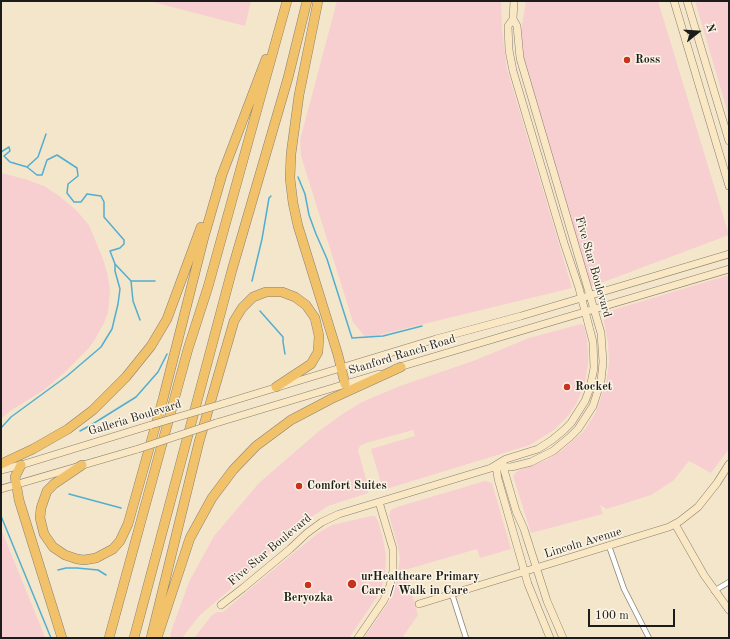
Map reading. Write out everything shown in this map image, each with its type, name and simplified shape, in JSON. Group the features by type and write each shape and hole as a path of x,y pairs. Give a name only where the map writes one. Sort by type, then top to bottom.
{"highway":[{"path":"109,638 188,349 208,287 287,1"},
{"path":"134,638 232,270 288,78 307,1"},
{"path":"318,1 299,95 290,154 290,178 292,203 298,226 342,368 345,384"},
{"path":"1,464 56,436 80,420 116,388 151,346 167,319 174,302 267,56 278,34"},
{"path":"82,465 54,484 47,491 41,508 40,518 44,534 54,547 65,555 84,560 96,558 113,549 120,541 128,524 163,399 204,237 222,175"},
{"path":"152,638 199,442 232,326 242,308 253,297 266,292 282,292 295,298 306,306 315,318 319,336 318,352 311,364 276,387"},
{"path":"157,638 190,538 212,498 233,470 256,446 291,420 331,399 401,367"},
{"path":"21,465 16,477 19,500 62,638"}],"street":[{"name":"Five Star Boulevard","path":"501,465 506,459 538,449 564,430 578,413 585,401 590,388 594,368 593,342 586,312 572,264 561,236 513,71 509,50 508,26 513,19 514,1"},
{"path":"674,1 729,186"},
{"path":"687,1 729,141"},
{"name":"Five Star Boulevard","path":"221,605 290,549 314,527 340,514 501,465 510,467 531,462 553,451 570,438 578,429 593,406 598,394 603,370 604,355 601,333 523,70 518,49 517,26 513,19"},
{"path":"700,89 712,85"},
{"path":"561,236 572,233"},
{"name":"Stanford Ranch Road","path":"276,387 729,254"},
{"name":"Stanford Ranch Road","path":"82,465 138,449 216,423 729,269"},
{"path":"594,368 596,378 595,390 598,394"},
{"name":"Galleria Boulevard","path":"1,470 276,387"},
{"path":"553,451 553,446 564,430"},
{"name":"Lincoln Avenue","path":"419,604 656,532 675,524 698,507 714,488 729,464"},
{"path":"1,489 82,465"},
{"path":"501,465 516,511 524,529 547,601 563,638"},
{"path":"501,465 498,478 536,606 550,638"},
{"path":"358,638 387,594 393,571 393,549 379,502"},
{"path":"675,524 714,591 729,610"},
{"path":"609,546 624,588 649,638"},
{"path":"714,591 729,582"},
{"path":"452,594 466,638"}],"shaded area":[{"path":"149,1 251,1 245,26"},
{"path":"337,1 501,1 502,29 507,69 572,288 366,338 353,322 301,156 300,140"},
{"path":"526,1 658,1 729,235 590,287 524,67 520,37"},
{"path":"695,1 729,1 729,117"},
{"path":"1,173 25,179 44,186 76,210 89,225 103,259 110,290 108,313 94,341 88,349 44,390 10,411 1,419"},
{"path":"729,275 729,449 711,473 689,461 673,481 651,495 607,509 600,505 603,514 531,533 513,476 517,471 547,460 563,449 583,432 595,414 606,383 609,362 608,343 603,316 606,312"},
{"path":"581,324 584,326 588,351 588,364 584,387 569,415 554,430 530,445 383,490 371,449 415,436 413,430 360,446 358,450 369,490 368,493 328,506 298,526 200,615 182,638 172,638 170,635 189,582 214,536 259,483 319,431 362,402 400,386 473,361 529,338"},
{"path":"485,481 492,483 511,549 480,558 477,549 398,572 400,559 389,515 391,510"},
{"path":"375,516 378,521 383,539 386,556 385,577 379,594 349,638 194,638 212,615 217,612 223,612 318,533 332,525"},
{"path":"1,529 41,627 45,638 1,638"},
{"path":"398,577 408,579 418,615 402,638 364,638 390,600"}],"waterway":[{"path":"27,167 38,157 46,134"},
{"path":"1,152 9,147 10,151 4,156 10,162 27,167 37,175 42,175 47,160 57,155 77,168 78,176 68,184 67,193 74,202 81,202 87,194 101,196 104,202 104,217 124,240 124,244 120,248 110,251 115,264 131,281 155,281"},
{"path":"298,177 305,194 309,215 327,259 352,338 383,336 422,326"},
{"path":"252,281 262,239 269,198 271,196"},
{"path":"1,428 11,417 67,376 101,347 112,329 118,304 120,289 115,271 115,264"},
{"path":"131,281 133,301 140,320"},
{"path":"260,311 283,337 285,354"},
{"path":"80,431 136,397 158,372 167,354"},
{"path":"69,494 121,508"},
{"path":"1,516 51,638"},
{"path":"58,570 66,568 98,570 106,575"}],"place":[{"name":"Ross","path":"627,60"},
{"name":"Rocket","path":"567,387"},
{"name":"Comfort Suites","path":"299,486"},
{"name":"urHealthcare Primary Care / Walk in Care","path":"352,584"},
{"name":"Beryozka","path":"308,585"}]}
